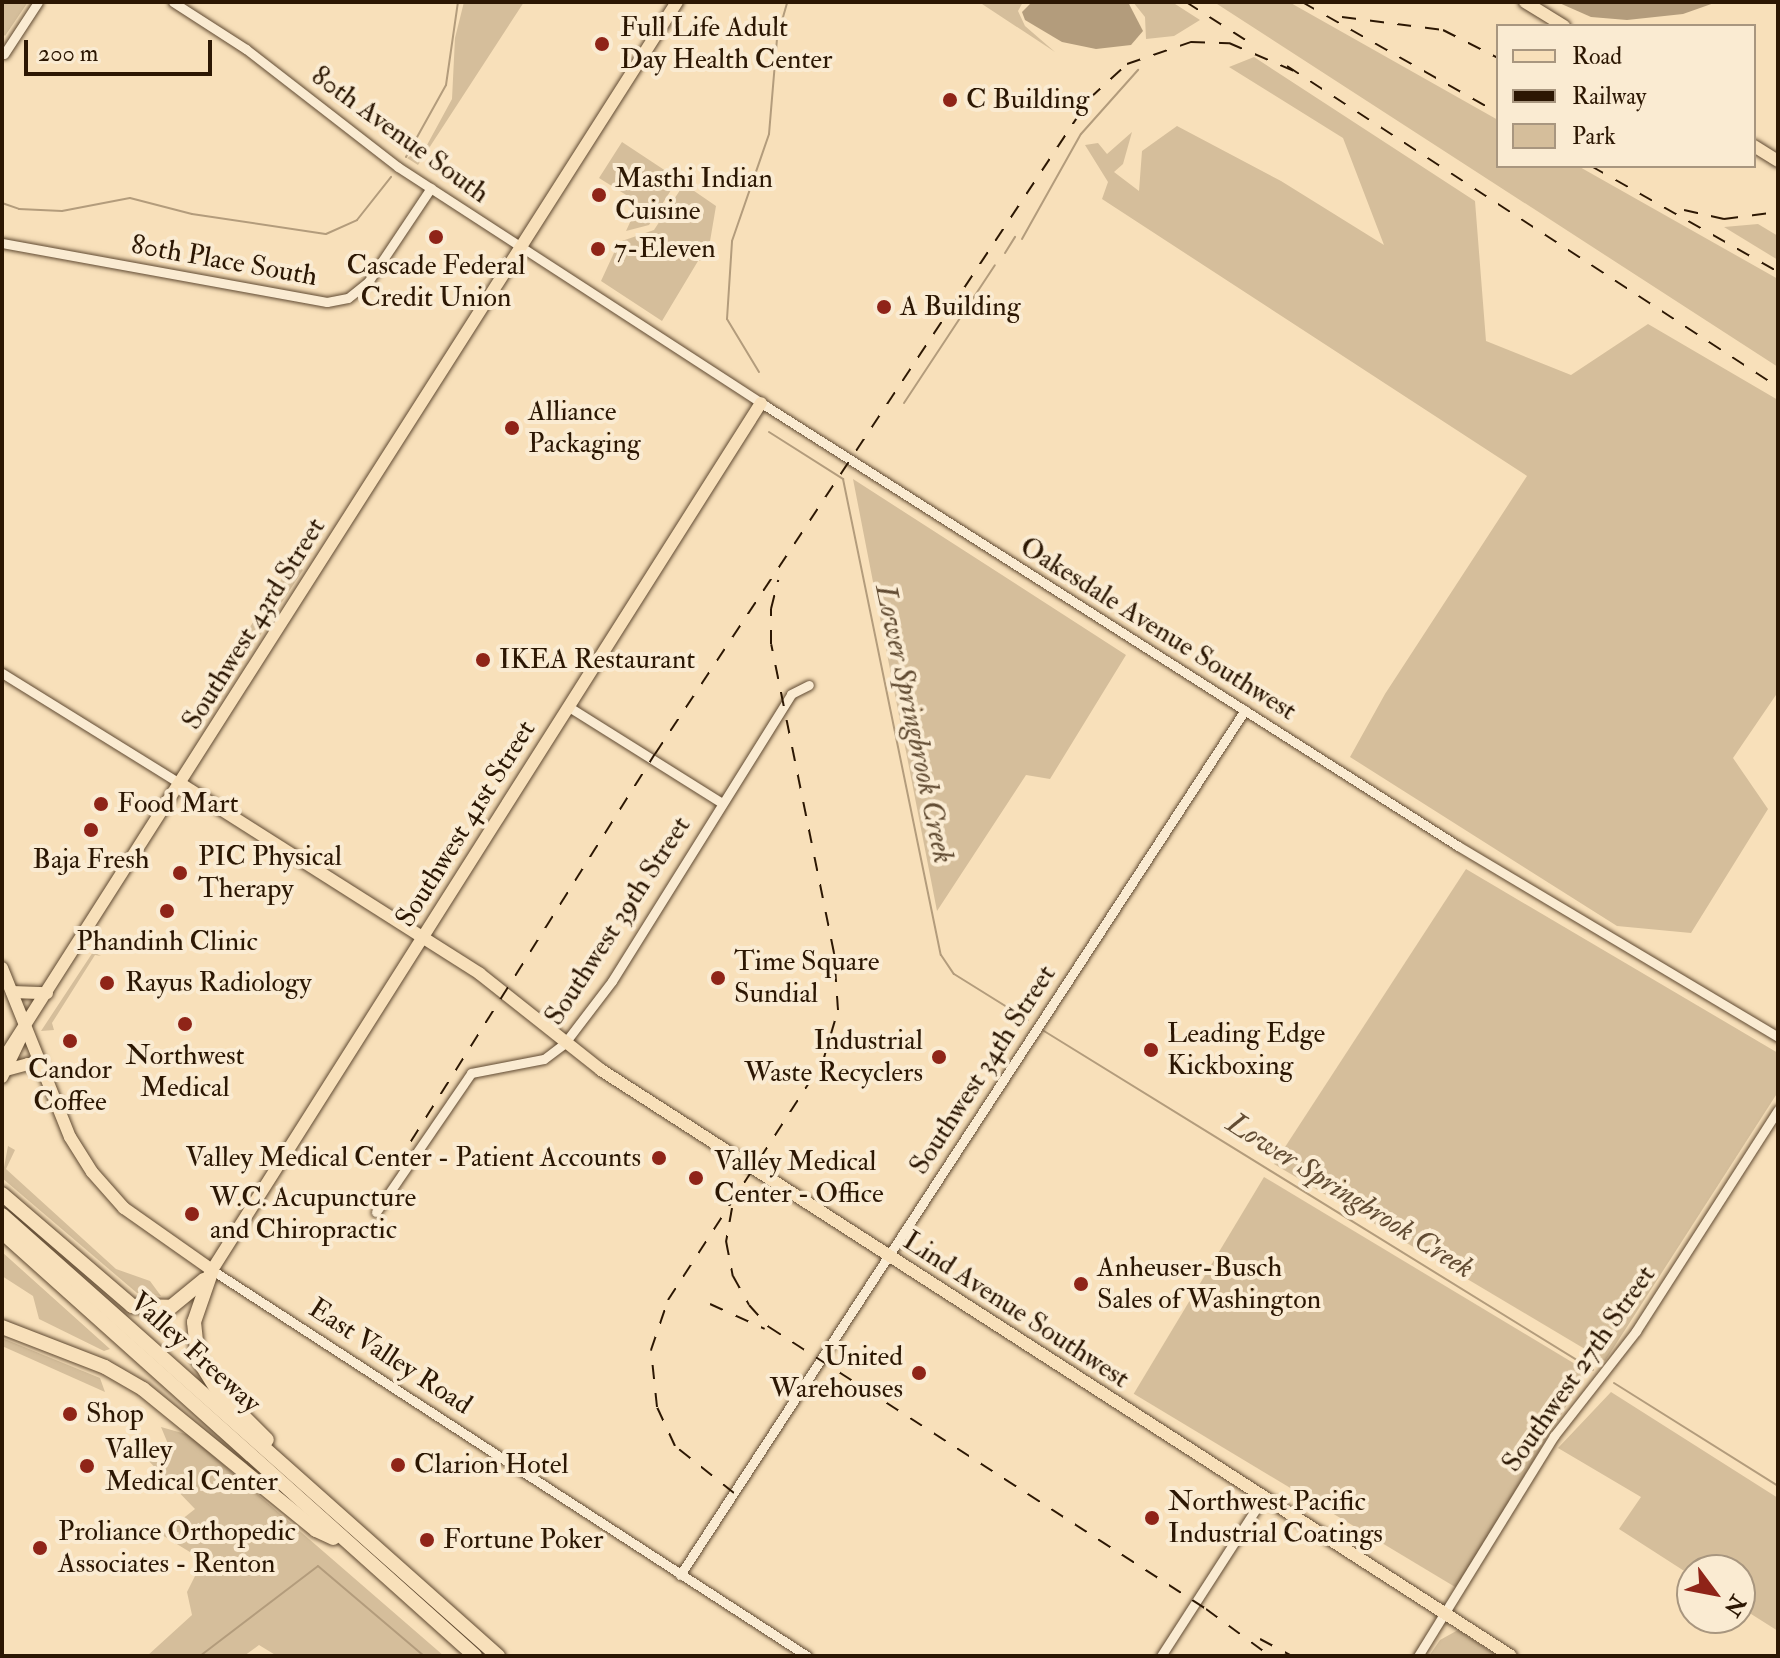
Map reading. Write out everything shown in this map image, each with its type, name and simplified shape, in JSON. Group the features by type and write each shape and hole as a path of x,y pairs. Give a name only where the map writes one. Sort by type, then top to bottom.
{"highway":[{"path":"2,1194 132,1306 157,1310 178,1304 212,1270"},
{"name":"Valley Freeway","path":"2,1215 498,1656"},
{"path":"2,1232 475,1656"},
{"name":"Valley Freeway","path":"2,1238 466,1656"},
{"path":"212,1270 194,1322 203,1367 218,1391 379,1550"},
{"path":"2,1327 105,1367 143,1389 316,1530 333,1538"}],"main road":[{"name":"Southwest 43rd Street","path":"3,1069 25,1026 677,2"},
{"path":"1525,2 1561,24"},
{"path":"1756,147 1778,161"},
{"name":"Southwest 41st Street","path":"212,1270 761,403"},
{"name":"Lind Avenue Southwest","path":"181,784 495,985 564,1044 1443,1615 1511,1656"},
{"name":"East Valley Road","path":"2,968 70,1137 102,1184 137,1219 212,1270"},
{"path":"12,992 47,993"},
{"path":"3,1069 28,1064 43,1071"}],"street":[{"path":"4,54 38,2"},
{"name":"80th Avenue South","path":"173,2 246,49 431,188 523,246"},
{"name":"80th Place South","path":"2,243 327,302 348,298 368,282 431,188"},
{"name":"Oakesdale Avenue Southwest","path":"523,246 761,403 1458,846 1778,1037"},
{"path":"2,673 181,784"},
{"name":"Southwest 39th Street","path":"376,1212 471,1073 544,1059 564,1044 612,981 791,694 809,685"},
{"path":"569,707 722,803"},
{"name":"Southwest 34th Street","path":"680,1575 1245,710"},
{"name":"Southwest 27th Street","path":"1418,1656 1554,1436 1618,1357 1778,1110"},
{"name":"East Valley Road","path":"212,1270 807,1656"},
{"path":"1161,1656 1263,1498"}],"green space":[{"path":"2,2 28,2 5,36 2,33"},
{"path":"464,2 524,2 418,165 407,158 427,145 452,99 455,38"},
{"path":"979,2 1023,2 1018,11 1025,26 1055,52"},
{"path":"1133,2 1172,2 1200,20 1174,36 1146,39 1145,17"},
{"path":"1214,2 1289,2 1496,119 1496,168 1582,168 1778,279 1778,367"},
{"path":"1254,57 1475,201 1486,341 1571,375 1648,324 1778,400 1778,692 1733,758 1768,809 1691,933 1617,926 1350,757 1385,694 1527,476 1102,199 1108,182 1085,145 1098,143 1107,154 1132,132 1123,164 1114,172 1139,191 1142,151 1177,126 1281,181 1384,245 1343,138 1229,67"},
{"path":"622,142 678,179 649,225 626,231 639,203 599,178"},
{"path":"684,184 716,206 707,259 698,261 662,321 601,281 619,242 654,230"},
{"path":"1758,224 1778,236 1778,260 1724,227"},
{"path":"853,479 1126,655 1050,779 1026,775 937,911"},
{"path":"288,557 303,570 259,637 254,636 242,627 250,627 292,563"},
{"path":"1466,869 1778,1053 1778,1092 1605,1361 1274,1164"},
{"path":"93,952 101,956 95,955 52,1023 54,1030 41,1031"},
{"path":"8,1146 15,1150 6,1169 116,1269 150,1281 161,1296 137,1293 2,1178"},
{"path":"1264,1177 1587,1371 1457,1588 1134,1394"},
{"path":"2,1252 110,1349 104,1351 39,1319 33,1296 2,1276"},
{"path":"2,1338 100,1378 105,1392 2,1346"},
{"path":"1611,1392 1778,1498 1778,1631 1756,1617 1756,1554 1676,1554 1676,1566 1619,1529 1641,1497 1558,1448"},
{"path":"161,1427 189,1435 444,1656 277,1656 259,1645 244,1656 147,1656 192,1615 187,1592 203,1560 162,1535 195,1509 143,1455 145,1447 171,1451"},
{"path":"1458,1630 1498,1656 1429,1656 1440,1640"}],"shaded area":[{"path":"1032,2 1128,2 1143,31 1131,45 1096,49 1062,42 1025,20 1022,12"},
{"path":"1557,2 1717,2 1683,14 1627,20 1591,17"}],"waterway":[{"name":"Lower Springbrook Creek","path":"406,157 446,85 458,2"},
{"name":"Lower Springbrook Creek","path":"759,372 727,319 732,241 769,134 777,38 787,2"},
{"path":"1022,239 1081,134 1138,70"},
{"name":"Lower Springbrook Creek","path":"2,203 19,209 62,211 130,198 192,214 326,234 357,220 391,177"},
{"path":"1005,253 1015,237"},
{"path":"904,403 995,265"},
{"name":"Lower Springbrook Creek","path":"769,432 843,479 941,955 954,974 1028,1020"},
{"name":"Lower Springbrook Creek","path":"1044,1031 1593,1370"},
{"name":"Lower Springbrook Creek","path":"1614,1383 1778,1486"},
{"path":"200,1656 318,1566 424,1656"}],"railway":[{"path":"1186,2 1250,43"},
{"path":"1302,2 1496,112"},
{"path":"1342,17 1443,30 1496,57"},
{"path":"396,1165 655,754 1090,98 1127,64 1191,42 1229,43 1294,71"},
{"path":"1287,66 1778,387"},
{"path":"1595,168 1778,272"},
{"path":"1684,210 1724,219 1778,212"},
{"path":"734,1493 675,1446 657,1407 651,1350 668,1300 823,1061 838,1010 834,953 771,644 771,609 778,580"},
{"path":"732,1208 726,1241 733,1276 749,1305 769,1327 1206,1609 1270,1656"},
{"path":"710,1304 765,1329"},
{"path":"1260,1639 1292,1656"}],"place":[{"name":"Full Life Adult Day Health Center","path":"602,44"},
{"name":"C Building","path":"950,100"},
{"name":"Masthi Indian Cuisine","path":"599,195"},
{"name":"Cascade Federal Credit Union","path":"436,237"},
{"name":"7-Eleven","path":"598,249"},
{"name":"A Building","path":"884,307"},
{"name":"Alliance Packaging","path":"512,428"},
{"name":"IKEA Restaurant","path":"483,660"},
{"name":"Food Mart","path":"101,804"},
{"name":"Baja Fresh","path":"91,830"},
{"name":"PIC Physical Therapy","path":"180,873"},
{"name":"Phandinh Clinic","path":"167,911"},
{"name":"Time Square Sundial","path":"718,978"},
{"name":"Rayus Radiology","path":"107,983"},
{"name":"Northwest Medical","path":"185,1024"},
{"name":"Candor Coffee","path":"70,1041"},
{"name":"Leading Edge Kickboxing","path":"1151,1050"},
{"name":"Industrial Waste Recyclers","path":"939,1057"},
{"name":"Valley Medical Center - Patient Accounts","path":"659,1158"},
{"name":"Valley Medical Center - Office","path":"696,1178"},
{"name":"W.C. Acupuncture and Chiropractic","path":"192,1214"},
{"name":"Anheuser-Busch Sales of Washington","path":"1081,1284"},
{"name":"United Warehouses","path":"919,1373"},
{"name":"Shop","path":"70,1414"},
{"name":"Clarion Hotel","path":"398,1465"},
{"name":"Valley Medical Center","path":"87,1466"},
{"name":"Northwest Pacific Industrial Coatings","path":"1152,1518"},
{"name":"Fortune Poker","path":"427,1540"},
{"name":"Proliance Orthopedic Associates - Renton","path":"40,1548"}]}
